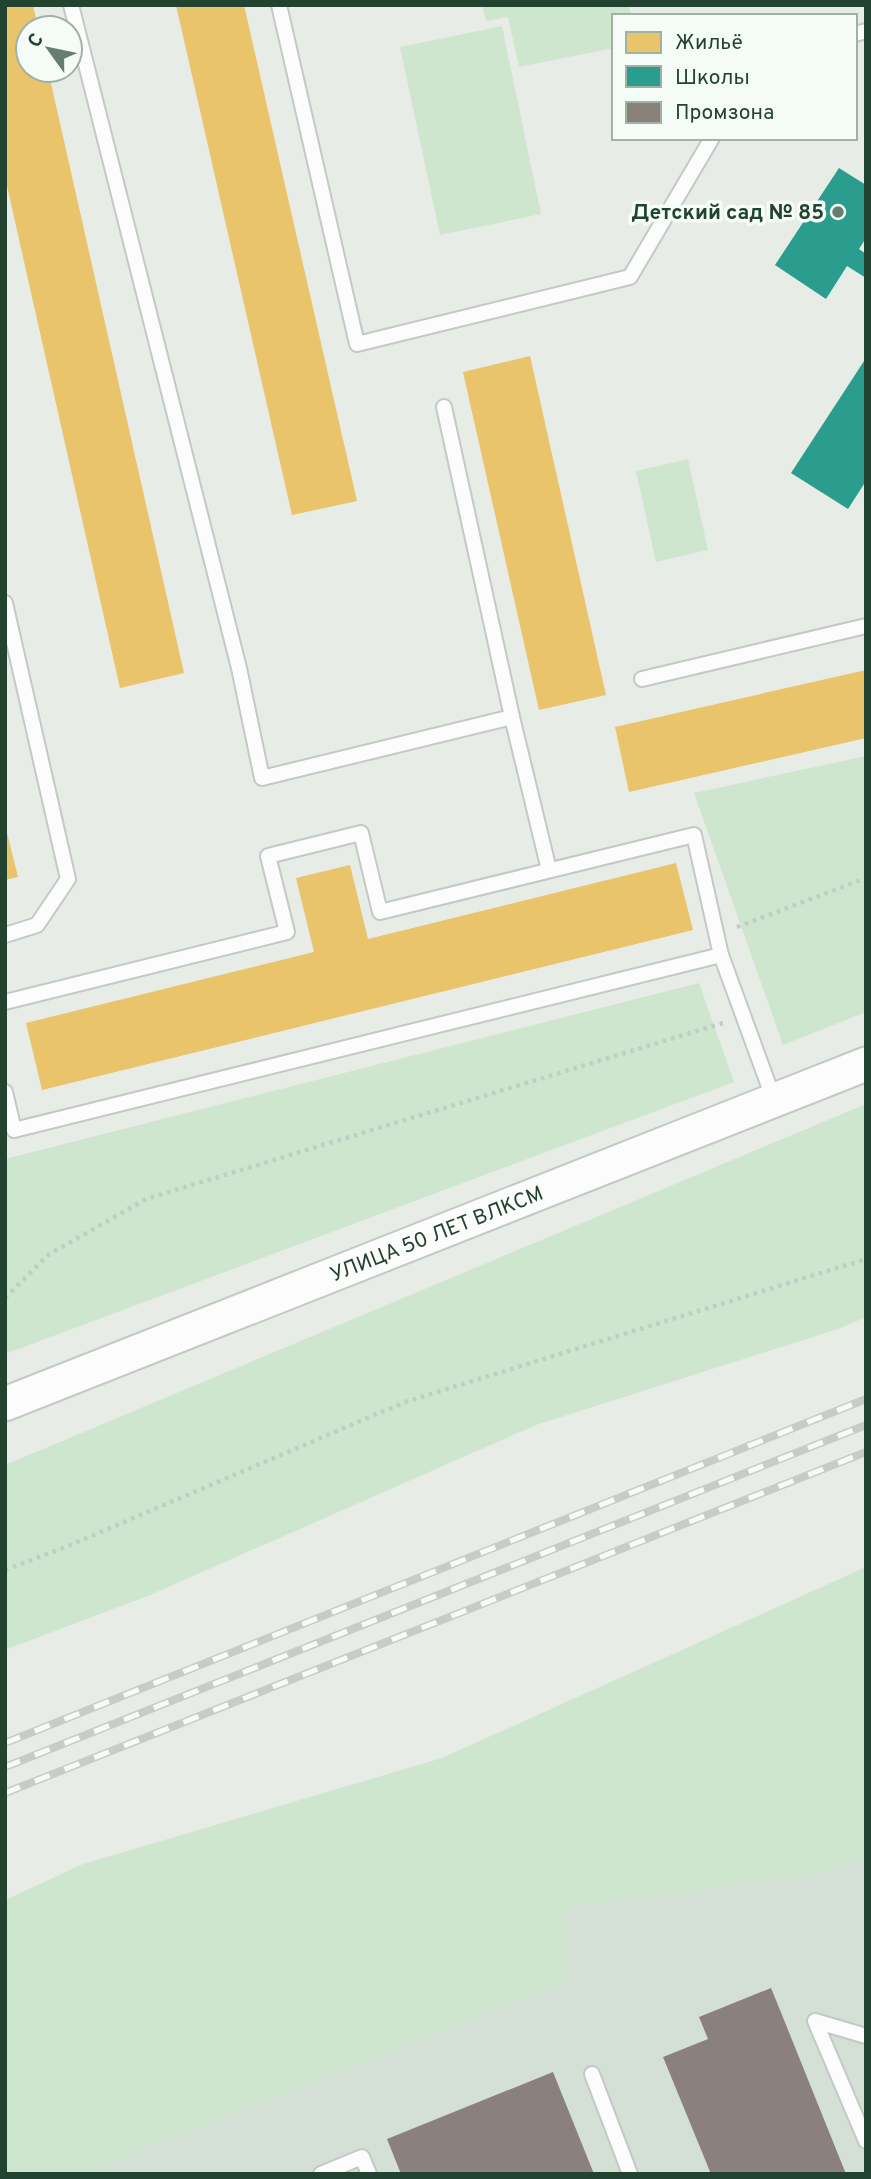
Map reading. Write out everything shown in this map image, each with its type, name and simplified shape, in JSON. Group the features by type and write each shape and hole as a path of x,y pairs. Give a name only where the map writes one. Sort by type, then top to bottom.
{"street":[{"name":"УЛИЦА 50 ЛЕТ ВЛКСМ","path":"5,1404 866,1064"}],"lane":[{"path":"71,5 236,655 262,778 512,717"},
{"path":"279,5 357,345 630,277 711,140"},
{"path":"444,407 512,717 549,870"},
{"path":"5,603 68,879 37,925 5,935"},
{"path":"642,679 866,626"},
{"path":"5,1002 287,932 268,856 361,833 380,912 694,835 721,955 774,1100"},
{"path":"5,1092 15,1129 721,955"},
{"path":"866,2036 815,2021 866,2141"},
{"path":"592,2074 630,2174"},
{"path":"321,2174 362,2157 369,2174"}],"path":[{"path":"716,934 866,878"},
{"path":"5,1298 48,1255 146,1199 744,1017"},
{"path":"5,1570 80,1541 405,1402 866,1259"}],"shaded area":[{"path":"866,1747 866,2174 5,2174"}],"green space":[{"path":"482,5 629,5 631,14 612,14 612,48 519,67 508,17 486,21"},
{"path":"502,26 541,214 440,235 400,47"},
{"path":"688,459 708,550 656,562 636,471"},
{"path":"866,756 866,1012 783,1045 694,793"},
{"path":"699,983 734,1082 5,1354 5,1159"},
{"path":"866,1104 866,1317 838,1329 536,1425 150,1595 5,1650 5,1465"},
{"path":"866,1567 866,1855 818,1873 564,1908 565,1981 79,2174 5,2174 5,1900 83,1864 442,1758"}],"building: Жильё":[{"path":"5,5 33,5 35,14 14,14 14,84 51,84 184,673 120,688 5,177"},
{"path":"176,5 244,5 357,501 292,515"},
{"path":"530,356 606,695 539,710 463,372"},
{"path":"866,670 866,738 629,792 615,727"},
{"path":"5,825 18,877 5,880"},
{"path":"676,863 693,930 42,1090 26,1023 314,952 296,878 350,865 368,939"}],"building: Школы":[{"name":"Детский сад № 85","path":"839,168 866,185 866,238 859,249 866,254 866,278 847,266 826,299 775,265"},
{"path":"866,358 866,481 848,509 791,473"}],"building: Промзона":[{"path":"771,1988 846,2174 711,2174 663,2057 708,2039 699,2017"},
{"path":"553,2072 594,2174 401,2174 387,2139"}],"railway":[{"path":"5,1743 866,1399"},
{"path":"5,1767 866,1425"},
{"path":"5,1793 866,1452"}],"place":[{"name":"Детский сад № 85","path":"838,212"}]}
